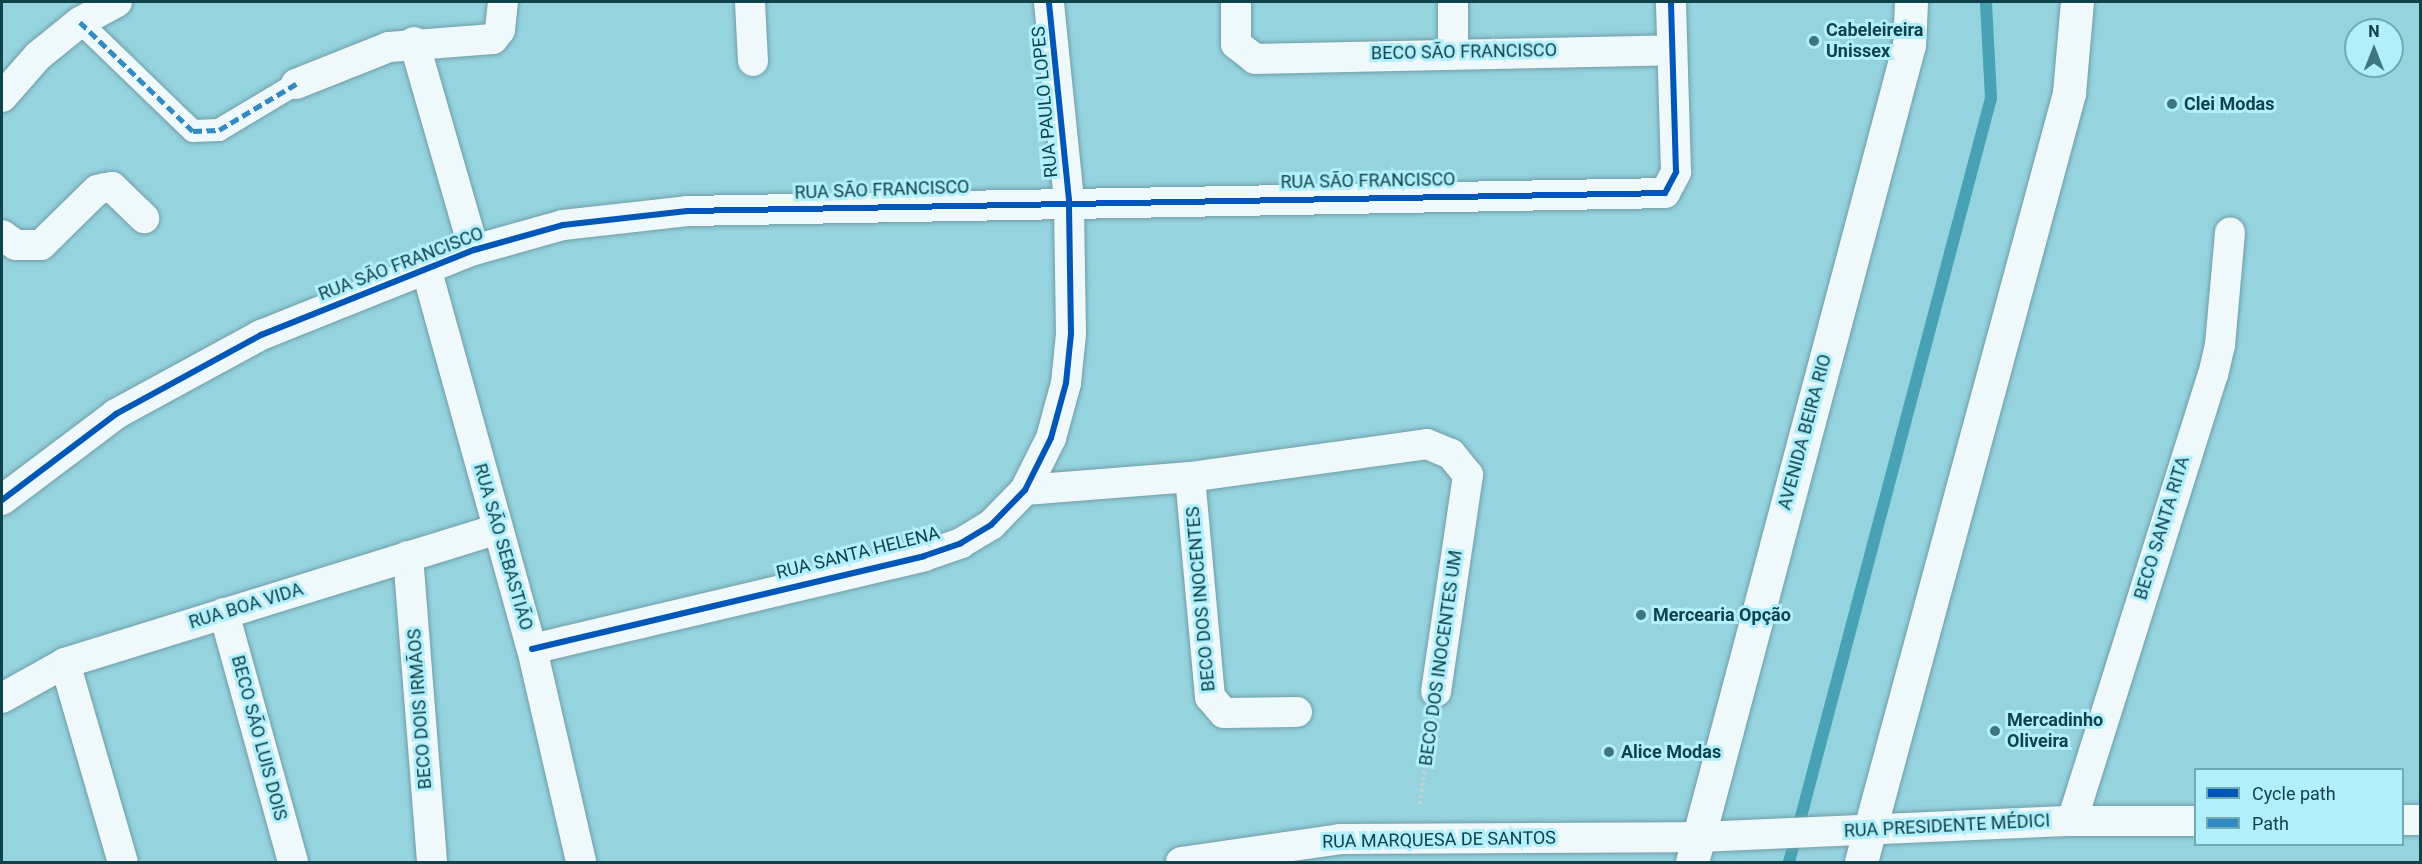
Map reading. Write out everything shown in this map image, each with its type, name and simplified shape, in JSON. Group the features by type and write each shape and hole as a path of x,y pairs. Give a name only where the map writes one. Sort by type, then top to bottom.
{"street":[{"path":"2,97 38,56 80,22 117,2"},
{"path":"80,22 193,131 219,130 296,84 359,57 414,42 493,39 500,30 503,2"},
{"path":"750,2 753,61"},
{"name":"RUA PAULO LOPES","path":"1049,2 1069,200"},
{"name":"BECO SÃO FRANCISCO","path":"1236,2 1236,44 1256,59 1453,51 1672,50"},
{"path":"1453,2 1453,51"},
{"path":"1671,2 1672,50"},
{"name":"AVENIDA BEIRA RIO","path":"1696,850 1909,45 1911,2"},
{"path":"1861,862 2068,93 2077,2"},
{"path":"414,42 474,250"},
{"name":"RUA SÃO FRANCISCO","path":"2,500 116,414 261,335 474,250 563,225 623,214 1069,200 1665,193 1676,172 1672,50"},
{"path":"2,236 16,245 41,245 97,190 112,187 144,218"},
{"name":"RUA SANTA HELENA","path":"531,650 933,552 991,525 1025,490 1051,438 1066,383 1072,286 1069,200"},
{"name":"BECO SANTA RITA","path":"2072,821 2218,355 2230,232"},
{"name":"RUA SÃO SEBASTIÃO","path":"426,268 531,650 581,862"},
{"name":"BECO DOS INOCENTES UM","path":"1190,477 1426,444 1451,454 1468,475 1436,692"},
{"path":"1025,490 1190,477"},
{"name":"BECO DOS INOCENTES","path":"1190,477 1210,698 1224,713 1297,712"},
{"name":"RUA BOA VIDA","path":"2,698 65,663 497,529"},
{"name":"BECO DOIS IRMÃOS","path":"408,556 432,862"},
{"name":"BECO SÃO LUIS DOIS","path":"224,613 293,862"},
{"path":"65,663 123,862"},
{"path":"2404,820 2421,820"},
{"name":"RUA PRESIDENTE MÉDICI","path":"1696,850 1761,835 2072,821 2194,821"},
{"name":"RUA MARQUESA DE SANTOS","path":"1181,862 1340,839 1415,840 1528,851 1696,850"}],"waterway":[{"path":"1789,862 1991,98 1986,2"}],"marked path":[{"path":"80,22 193,131 219,130 296,84"}],"cycle path":[{"path":"532,649 924,556 961,543 991,525 1025,490 1051,438 1066,383 1071,334 1069,200 1049,2"},
{"path":"2,500 116,414 261,335 474,250 563,225 687,211 1665,193 1676,172 1671,2"}],"place":[{"name":"Cabeleireira Unissex","path":"1814,41"},
{"name":"Clei Modas","path":"2172,104"},
{"name":"Mercearia Opção","path":"1641,615"},
{"name":"Mercadinho Oliveira","path":"1995,731"},
{"name":"Alice Modas","path":"1609,752"}]}
